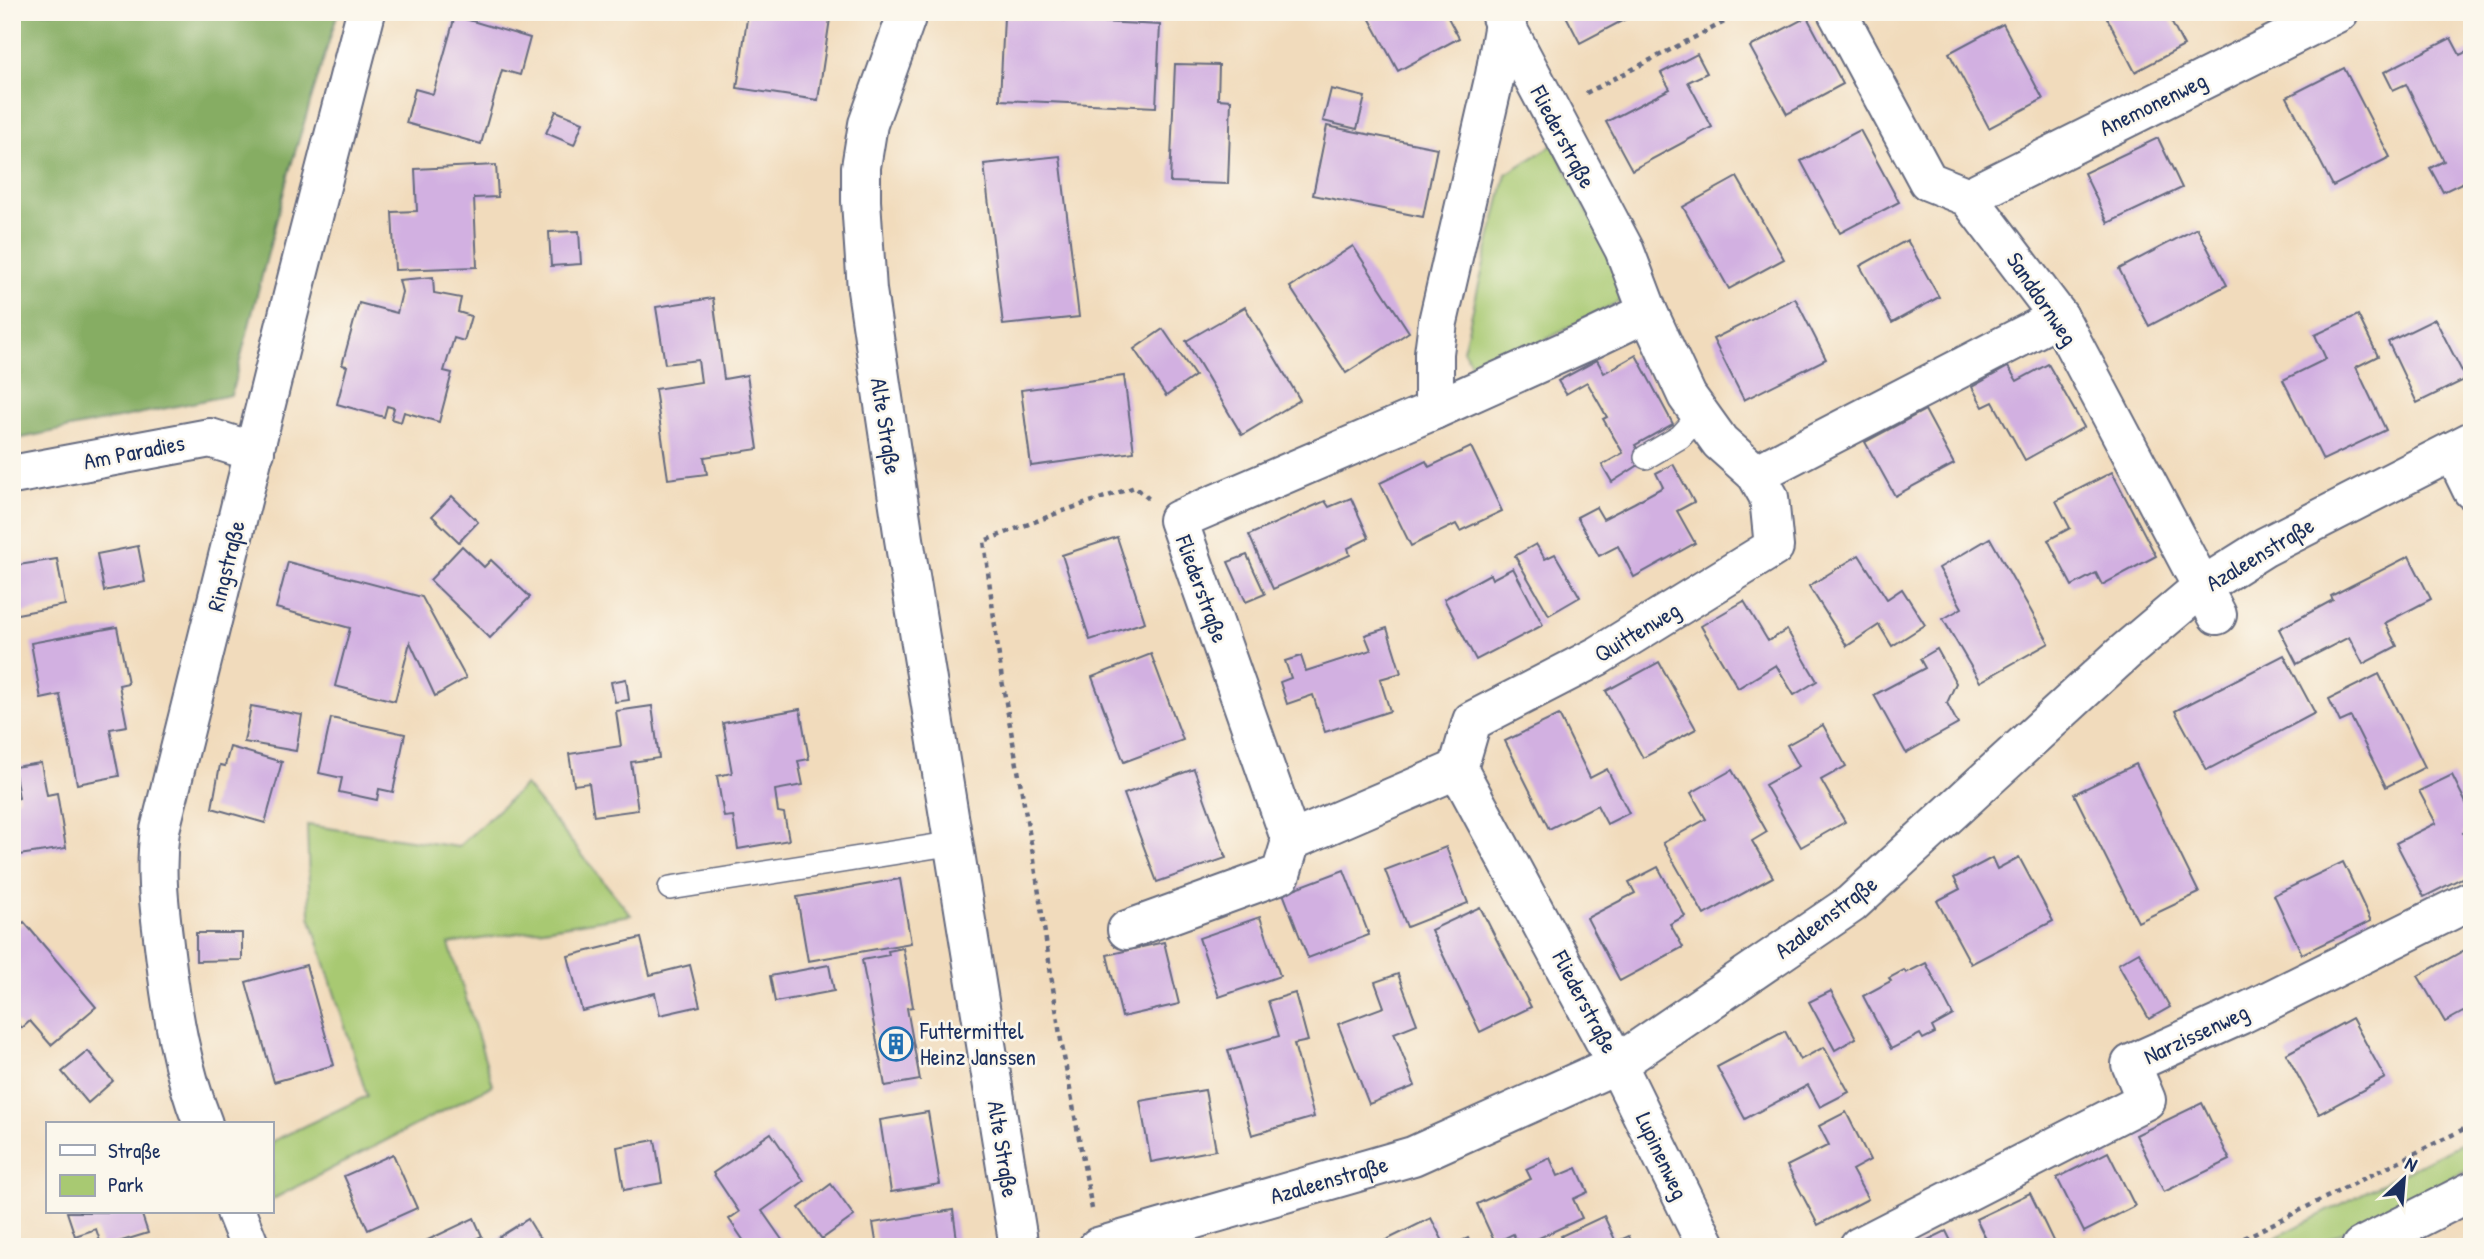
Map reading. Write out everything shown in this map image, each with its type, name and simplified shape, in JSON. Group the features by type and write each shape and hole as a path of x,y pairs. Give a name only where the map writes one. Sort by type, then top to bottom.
{"street":[{"name":"Ringstraße","path":"202,1122 189,1088 174,1022 157,892 156,858 160,830 366,12"},
{"name":"Alte Straße","path":"908,12 868,124 861,167 867,290 880,386 1019,1247"},
{"path":"1837,12 1928,181 1968,197"},
{"name":"Anemonenweg","path":"1968,197 2339,12"},
{"name":"Fliederstraße","path":"1501,18 1623,249"},
{"name":"Fliederstraße","path":"1434,410 1434,353 1438,322 1494,75 1501,18"},
{"name":"Sanddornweg","path":"1968,197 2059,317 2210,601"},
{"name":"Quittenweg","path":"1458,769 1472,721 1598,656 1774,547 1769,497 1756,474 1720,442 1686,396 1623,249"},
{"name":"Fliederstraße","path":"1290,841 1178,520 1434,410 1592,340 1648,312"},
{"path":"1756,474 2059,317"},
{"name":"Am Paradies","path":"12,475 210,438 255,453"},
{"path":"2462,446 2472,491"},
{"name":"Azaleenstraße","path":"1098,1247 1413,1156 1617,1064 1851,904 2115,660 2210,601 2265,547 2462,446"},
{"name":"Fliederstraße","path":"1458,769 1617,1064"},
{"path":"1127,930 1281,874 1290,841 1458,769"},
{"name":"Narzissenweg","path":"1859,1247 2146,1100 2131,1064 2240,1015 2472,900"},
{"name":"Lupinenweg","path":"1617,1064 1706,1247"},
{"path":"2361,1247 2472,1191"},
{"path":"237,1214 250,1247"}],"lane":[{"path":"1646,457 1680,437 1700,415"},
{"path":"670,888 955,843"}],"path":[{"path":"1550,112 1744,12"},
{"path":"2226,1247 2472,1125"}],"green space":[{"path":"12,12 338,12 289,172 231,395 12,440"},
{"path":"1553,145 1630,296 1478,375 1463,350 1506,174"},
{"path":"525,785 631,915 449,944 493,1085 273,1199 273,1141 367,1096 310,916 307,825 458,847"},
{"path":"2472,1138 2472,1168 2313,1247 2257,1247"}],"building":[{"path":"748,12 831,12 818,100 737,88"},
{"path":"1366,12 1445,12 1459,38 1398,71"},
{"path":"1564,12 1639,12 1580,43"},
{"path":"2104,12 2166,12 2184,46 2135,72"},
{"path":"455,16 530,38 520,75 502,70 481,144 406,123 415,89 433,94"},
{"path":"1004,17 1160,25 1156,107 1000,100"},
{"path":"1807,17 1843,84 1787,114 1750,47"},
{"path":"2003,24 2043,99 1989,128 1949,53"},
{"path":"2451,38 2460,55 2472,49 2472,178 2443,192 2430,168 2444,161 2406,84 2393,90 2384,72"},
{"path":"1697,54 1707,73 1688,82 1712,127 1632,170 1606,122 1670,89 1661,73"},
{"path":"1175,64 1219,65 1218,99 1231,100 1228,184 1170,182"},
{"path":"2344,68 2390,157 2333,186 2287,97"},
{"path":"1331,89 1365,97 1357,129 1323,121"},
{"path":"556,111 583,122 574,145 546,133"},
{"path":"1327,126 1437,148 1423,217 1313,195"},
{"path":"1860,130 1899,202 1840,233 1801,161"},
{"path":"2158,138 2182,188 2108,223 2084,173"},
{"path":"1060,156 1079,317 1003,325 984,164"},
{"path":"496,165 498,197 474,198 477,267 395,270 392,212 417,211 415,169"},
{"path":"1737,177 1784,259 1729,289 1683,207"},
{"path":"2197,228 2227,285 2149,326 2119,269"},
{"path":"579,231 581,264 551,266 549,232"},
{"path":"1907,240 1939,297 1892,323 1860,266"},
{"path":"1353,246 1409,332 1346,373 1290,287"},
{"path":"433,277 434,293 461,298 458,312 471,316 464,341 454,338 444,371 452,373 439,422 404,412 401,422 391,419 394,408 387,406 384,417 337,404 347,366 342,365 359,303 397,313 402,292 399,280"},
{"path":"713,298 724,379 747,375 758,449 704,457 707,474 668,479 655,389 701,382 698,360 665,364 656,307"},
{"path":"1795,298 1826,359 1744,400 1713,339"},
{"path":"1245,307 1300,400 1242,435 1186,341"},
{"path":"2358,315 2378,356 2356,367 2386,430 2323,460 2283,380 2326,359 2315,335"},
{"path":"2435,319 2466,379 2417,403 2388,342"},
{"path":"1163,329 1195,376 1166,396 1134,349"},
{"path":"1636,355 1673,424 1635,445 1645,461 1612,482 1602,465 1623,453 1603,419 1607,417 1587,382 1566,394 1558,381 1597,360 1604,373"},
{"path":"2048,364 2084,427 2025,460 1993,402 1983,407 1972,387 2008,367 2017,381"},
{"path":"1124,376 1134,452 1031,466 1021,390"},
{"path":"1925,410 1954,464 1895,496 1865,442"},
{"path":"1471,447 1502,511 1460,531 1456,524 1411,546 1380,483 1426,461 1429,467"},
{"path":"1673,464 1694,502 1677,511 1695,543 1634,577 1618,546 1599,556 1577,517 1596,507 1603,519 1663,487 1656,473"},
{"path":"2112,472 2156,556 2102,585 2096,573 2072,586 2048,540 2070,528 2056,501"},
{"path":"452,496 478,522 459,542 432,516"},
{"path":"1351,498 1369,538 1348,548 1350,555 1273,589 1249,535 1325,501 1329,507"},
{"path":"1117,537 1145,622 1090,640 1062,555"},
{"path":"1990,538 2049,643 1980,682 1943,619 1962,608 1939,568"},
{"path":"1536,544 1545,559 1555,554 1580,597 1549,615 1515,556"},
{"path":"138,546 145,582 104,591 97,554"},
{"path":"462,546 484,567 491,560 530,597 490,638 430,580"},
{"path":"1247,555 1265,594 1246,602 1228,562"},
{"path":"1859,555 1887,599 1902,589 1925,625 1892,646 1879,625 1847,646 1809,586"},
{"path":"2409,556 2431,599 2385,623 2397,646 2363,664 2349,637 2297,664 2279,629 2333,600 2331,596"},
{"path":"57,559 65,605 12,615 12,566"},
{"path":"288,562 422,597 466,678 435,696 410,642 395,701 335,686 350,628 276,608"},
{"path":"1513,568 1543,625 1476,660 1444,599 1490,574 1492,579"},
{"path":"1744,601 1768,641 1787,630 1817,681 1794,695 1776,665 1738,688 1701,626"},
{"path":"117,627 128,683 119,685 127,726 110,729 119,776 77,784 60,695 41,699 31,643"},
{"path":"1387,628 1401,673 1380,679 1390,711 1325,732 1313,695 1287,704 1280,682 1291,678 1285,661 1301,656 1306,671 1371,650 1365,635"},
{"path":"1937,649 1956,683 1947,703 1958,724 1906,753 1874,695 1925,668 1920,659"},
{"path":"1151,654 1183,740 1124,762 1092,677"},
{"path":"2284,655 2315,713 2207,770 2175,711"},
{"path":"1659,662 1696,729 1643,758 1606,691"},
{"path":"2379,674 2425,767 2386,787 2351,717 2340,722 2329,699"},
{"path":"626,679 629,700 615,702 611,682"},
{"path":"251,706 302,715 296,751 244,742"},
{"path":"652,706 659,758 631,762 638,810 594,816 589,783 574,785 569,754 621,746 616,711"},
{"path":"800,709 809,759 798,761 803,785 775,790 778,812 784,813 789,840 738,849 733,816 724,817 717,776 732,773 723,723"},
{"path":"1559,715 1590,778 1607,769 1629,813 1607,824 1597,805 1549,829 1505,741"},
{"path":"331,718 405,734 393,792 379,789 377,800 339,792 342,778 319,773"},
{"path":"1823,725 1846,766 1821,780 1845,822 1801,847 1765,785 1799,766 1787,745"},
{"path":"230,747 282,762 265,823 212,808 220,765 225,766"},
{"path":"41,763 47,795 57,793 66,848 12,856 12,800 19,798 14,767"},
{"path":"2136,764 2199,893 2138,922 2074,794"},
{"path":"1194,769 1226,858 1157,882 1124,794"},
{"path":"1732,770 1767,832 1752,841 1773,877 1704,915 1663,843 1706,819 1691,793"},
{"path":"2452,775 2472,815 2472,829 2463,833 2472,851 2472,873 2424,897 2396,843 2436,823 2419,791"},
{"path":"1446,847 1468,903 1407,927 1385,870"},
{"path":"2019,857 2053,921 1971,964 1937,901 1960,889 1954,878 1992,858 1997,869"},
{"path":"2343,862 2371,921 2302,954 2274,895"},
{"path":"1658,867 1685,916 1670,924 1683,947 1620,981 1587,918 1635,893 1629,882"},
{"path":"1344,870 1369,935 1308,958 1283,893"},
{"path":"900,879 911,943 808,961 797,897"},
{"path":"1480,907 1531,1007 1480,1032 1431,930"},
{"path":"1260,917 1280,976 1219,997 1199,938"},
{"path":"24,922 96,1007 51,1045 30,1021 22,1028 12,1017 12,932"},
{"path":"196,933 242,933 242,960 196,961"},
{"path":"641,938 650,975 690,965 700,1006 660,1015 655,993 582,1011 568,956"},
{"path":"1164,942 1179,1004 1122,1017 1107,955"},
{"path":"2472,946 2472,1007 2445,1022 2418,976"},
{"name":"Futtermittel Heinz Janssen","path":"903,948 913,1007 907,1008 920,1080 885,1086 862,960 889,955 888,951"},
{"path":"2139,952 2170,1007 2149,1019 2118,964"},
{"path":"1926,963 1953,1015 1932,1027 1935,1033 1923,1039 1920,1034 1891,1049 1863,996 1891,981 1889,978 1904,970 1906,973"},
{"path":"306,965 334,1065 274,1082 246,982"},
{"path":"829,965 834,991 775,1002 770,976"},
{"path":"1398,974 1417,1024 1394,1033 1415,1086 1369,1104 1338,1024 1384,1007 1375,982"},
{"path":"1831,991 1856,1038 1835,1050 1809,1002"},
{"path":"1295,993 1308,1041 1294,1044 1314,1117 1252,1135 1228,1050 1279,1036 1268,1001"},
{"path":"2352,1018 2385,1078 2319,1114 2286,1054"},
{"path":"1785,1031 1800,1060 1824,1047 1849,1092 1820,1107 1808,1085 1745,1119 1717,1067"},
{"path":"88,1051 113,1081 88,1103 62,1072"},
{"path":"1205,1090 1216,1150 1151,1162 1140,1101"},
{"path":"2202,1103 2230,1160 2164,1192 2136,1135"},
{"path":"928,1112 940,1184 891,1192 880,1120"},
{"path":"1846,1112 1870,1160 1852,1170 1868,1199 1818,1225 1787,1166 1829,1145 1819,1126"},
{"path":"771,1133 804,1181 762,1211 785,1244 781,1247 748,1247 729,1219 739,1212 713,1173"},
{"path":"655,1140 662,1183 624,1190 617,1147"},
{"path":"2108,1152 2135,1206 2084,1232 2057,1178"},
{"path":"393,1154 417,1208 368,1230 344,1176"},
{"path":"1550,1158 1558,1176 1577,1168 1588,1192 1573,1199 1582,1218 1520,1247 1513,1234 1495,1243 1477,1204 1531,1179 1526,1169"},
{"path":"831,1184 854,1216 822,1239 799,1208"},
{"path":"2030,1193 2056,1247 1990,1247 1976,1219"},
{"path":"953,1210 958,1247 877,1247 873,1223"},
{"path":"68,1214 142,1214 148,1233 102,1247 96,1229 75,1236"},
{"path":"1604,1216 1616,1242 1629,1236 1634,1247 1566,1247 1561,1236"},
{"path":"474,1218 482,1236 459,1247 413,1247"},
{"path":"1431,1218 1446,1247 1372,1247"},
{"path":"528,1219 545,1247 483,1247"},
{"path":"1946,1231 1954,1247 1913,1247"},
{"path":"1468,1238 1472,1247 1448,1247"}],"place":[{"name":"Futtermittel Heinz Janssen","path":"896,1044"}]}
